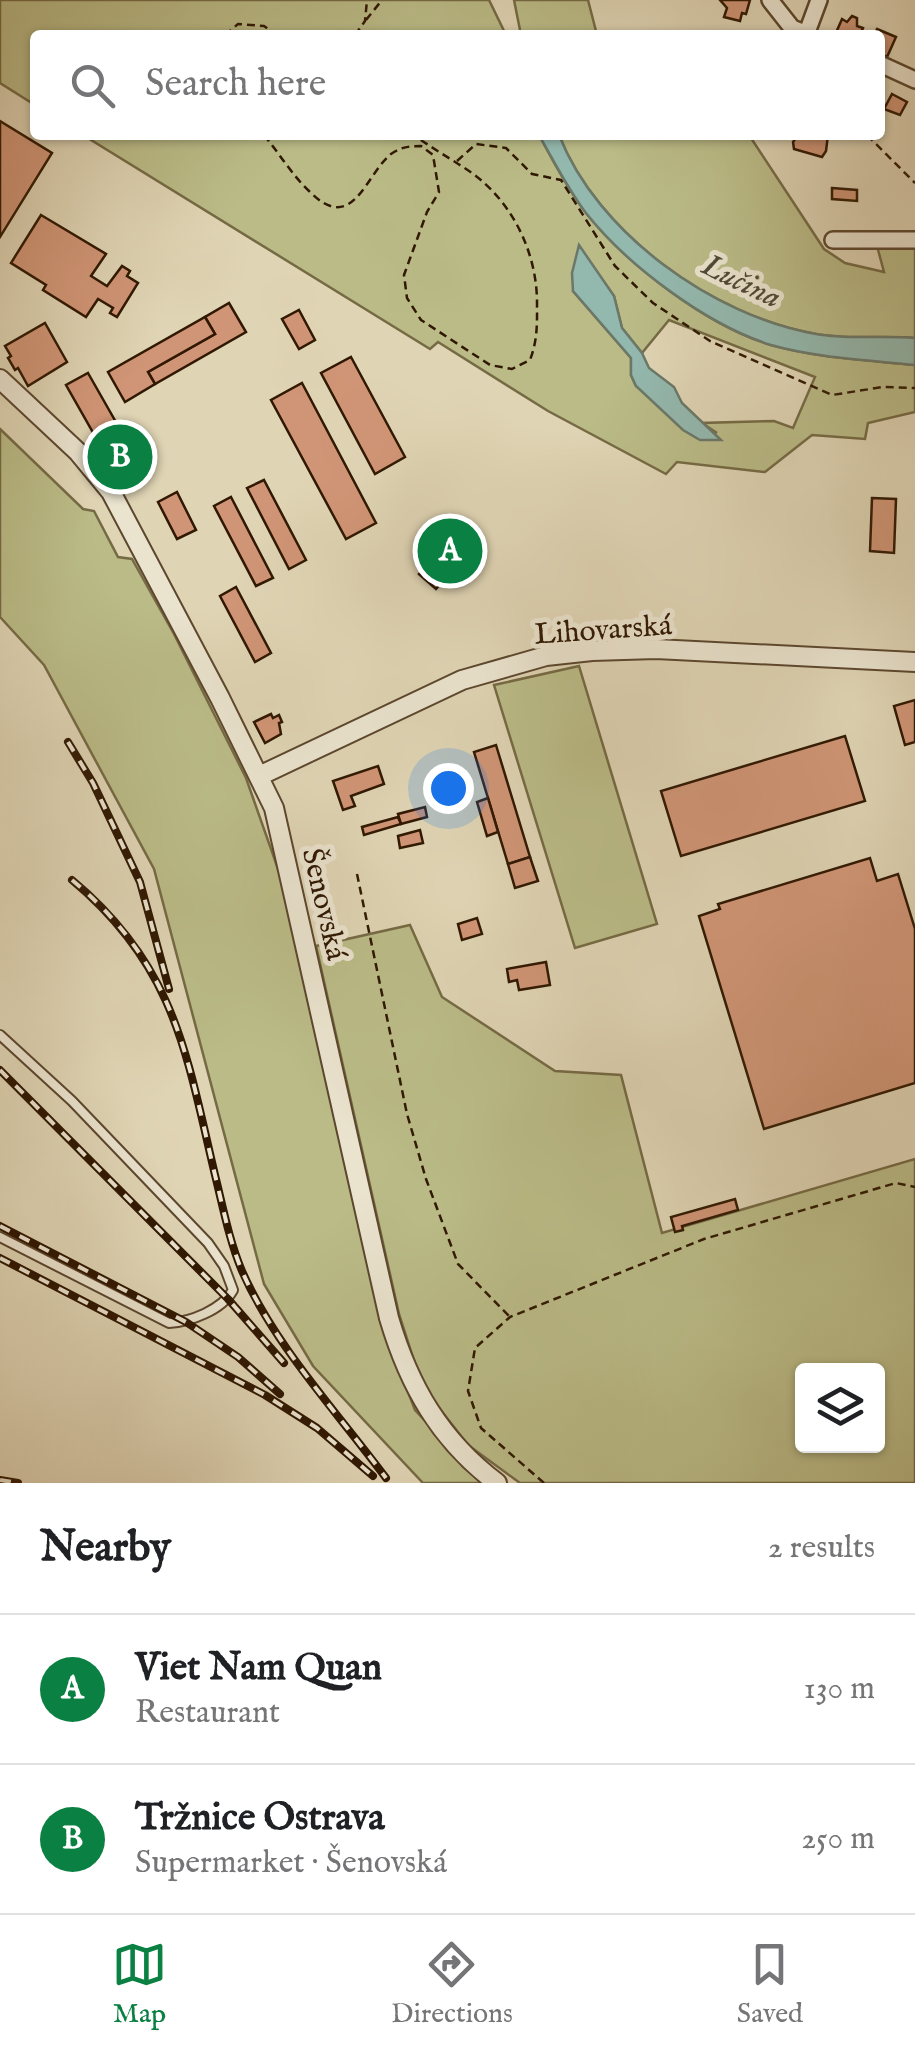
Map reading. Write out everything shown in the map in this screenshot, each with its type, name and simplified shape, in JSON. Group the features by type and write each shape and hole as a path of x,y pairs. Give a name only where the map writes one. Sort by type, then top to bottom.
{"street":[{"path":"770,0 797,30"},
{"path":"810,30 819,0"},
{"path":"885,66 915,80"},
{"path":"832,240 915,240"},
{"name":"Šenovská","path":"0,379 78,452 111,492 274,808 402,1360 438,1426 497,1483"},
{"name":"Lihovarská","path":"259,776 462,680 546,656 656,649 915,662"}],"lane":[{"path":"0,1036 72,1101 208,1243 224,1266 233,1290 228,1300 186,1322 169,1324 0,1237"}],"path":[{"path":"365,21 367,0"},
{"path":"359,30 382,0"},
{"path":"231,30 238,24 269,30"},
{"path":"268,140 309,192 326,205 346,206 358,198 388,156 404,147 421,146 433,156 439,192 427,212 404,275 406,298 420,320 490,365 512,368 530,360 538,341 537,289 528,244 510,212 474,174 422,140"},
{"path":"872,140 915,183"},
{"path":"456,163 476,144 506,148 532,174 561,180 615,266 653,302 710,341 832,395 846,396 883,387 915,388"},
{"path":"357,874 407,1114 426,1179 458,1264 510,1317"},
{"path":"544,1483 481,1428 468,1391 475,1348 510,1317 704,1239 896,1183 915,1187"}],"green space":[{"path":"0,0 489,0 504,30 30,30 30,102 0,83"},
{"path":"514,0 588,0 596,30 520,30"},
{"path":"91,140 542,140 586,213 623,253 670,291 721,324 771,345 824,356 915,365 915,412 868,423 865,439 812,435 765,472 677,462 666,474 548,411 438,342 430,349","holes":["579,247 614,296 622,328 642,353 669,320 815,377 793,428 774,421 702,423 717,433 636,386 631,358 573,291"]},
{"path":"562,140 752,140 824,249 845,263 884,272 877,246 915,245 915,338 816,334 738,309 699,289 630,236 577,171"},
{"path":"0,429 83,509 94,511 118,557 132,559 246,778 283,883 394,1355 415,1410 484,1483 423,1483 313,1366 264,1284 154,869 44,665 0,617"},
{"path":"579,666 657,924 575,948 494,685"},
{"path":"410,925 442,997 555,1071 621,1075 662,1233 915,1159 915,1483 520,1483 468,1445 422,1386 399,1314 316,946"}],"water":[{"path":"542,140 562,140 601,205 630,236 699,289 777,324 816,334 915,338 915,365 824,356 746,336 695,308 646,273 603,233 573,194"},
{"path":"579,245 614,296 622,328 649,368 674,387 682,403 721,440 700,440 683,430 636,386 631,358 573,291 572,273"}],"building":[{"path":"720,0 750,0 740,21 724,17 727,8"},
{"path":"852,16 857,18 857,26 862,30 837,30 842,19 847,22"},
{"path":"885,32 896,37 885,56"},
{"path":"892,94 907,102 900,115 885,107"},
{"path":"0,121 52,153 0,237"},
{"path":"827,140 822,157 794,149 793,142"},
{"path":"832,188 857,190 857,201 832,199"},
{"path":"41,215 106,254 91,276 107,286 122,266 130,271 127,276 138,283 117,317 110,313 113,308 98,299 86,317 43,290 46,285 11,263"},
{"path":"229,303 246,332 155,384 148,372 215,334 205,317"},
{"path":"299,310 315,340 299,349 282,319"},
{"path":"205,317 215,334 148,372 155,384 125,402 108,372"},
{"path":"45,323 67,362 28,386 8,358 11,356 5,346"},
{"path":"351,357 405,457 375,474 321,373"},
{"path":"88,373 121,431 99,443 66,385"},
{"path":"302,383 376,523 346,539 271,400"},
{"path":"121,431 143,469 121,482 99,443"},
{"path":"264,480 306,560 289,569 247,488"},
{"path":"177,492 196,530 177,539 158,502"},
{"path":"231,497 273,578 256,586 214,506"},
{"path":"872,498 896,499 894,553 870,551"},
{"path":"463,522 480,537 436,589 419,574"},
{"path":"236,587 271,653 255,662 220,596"},
{"path":"915,700 915,742 905,745 894,706"},
{"path":"271,714 273,718 279,715 281,734 265,743 254,722"},
{"path":"845,736 865,801 681,856 661,791"},
{"path":"496,745 530,857 508,864 474,752"},
{"path":"378,766 384,784 351,796 355,806 343,810 333,781"},
{"path":"488,798 498,832 487,836 477,802"},
{"path":"425,807 427,817 401,824 398,814"},
{"path":"398,817 401,824 364,835 362,827"},
{"path":"420,830 423,843 400,848 398,836"},
{"path":"530,857 538,881 515,888 508,864"},
{"path":"870,858 877,881 898,874 915,929 915,1083 764,1129 699,916 720,909 718,904"},
{"path":"477,918 482,934 462,940 458,924"},
{"path":"546,962 550,985 519,990 517,980 509,982 507,969"},
{"path":"735,1199 738,1210 682,1226 683,1230 675,1232 671,1217"}],"railway":[{"path":"68,742 93,783 140,882 169,989"},
{"path":"72,880 107,912 134,945 171,1014 195,1089 230,1235 256,1299 289,1352 386,1478"},
{"path":"0,1070 228,1299 284,1363"},
{"path":"0,1226 186,1322 238,1357 280,1394"},
{"path":"0,1258 265,1395 317,1428 373,1476"},
{"path":"0,1480 18,1483"}],"place":[{"name":"Tržnice Ostrava","path":"120,457"},
{"name":"Viet Nam Quan","path":"450,551"}],"water label":[{"name":"Lučina","path":"742,280"}]}
